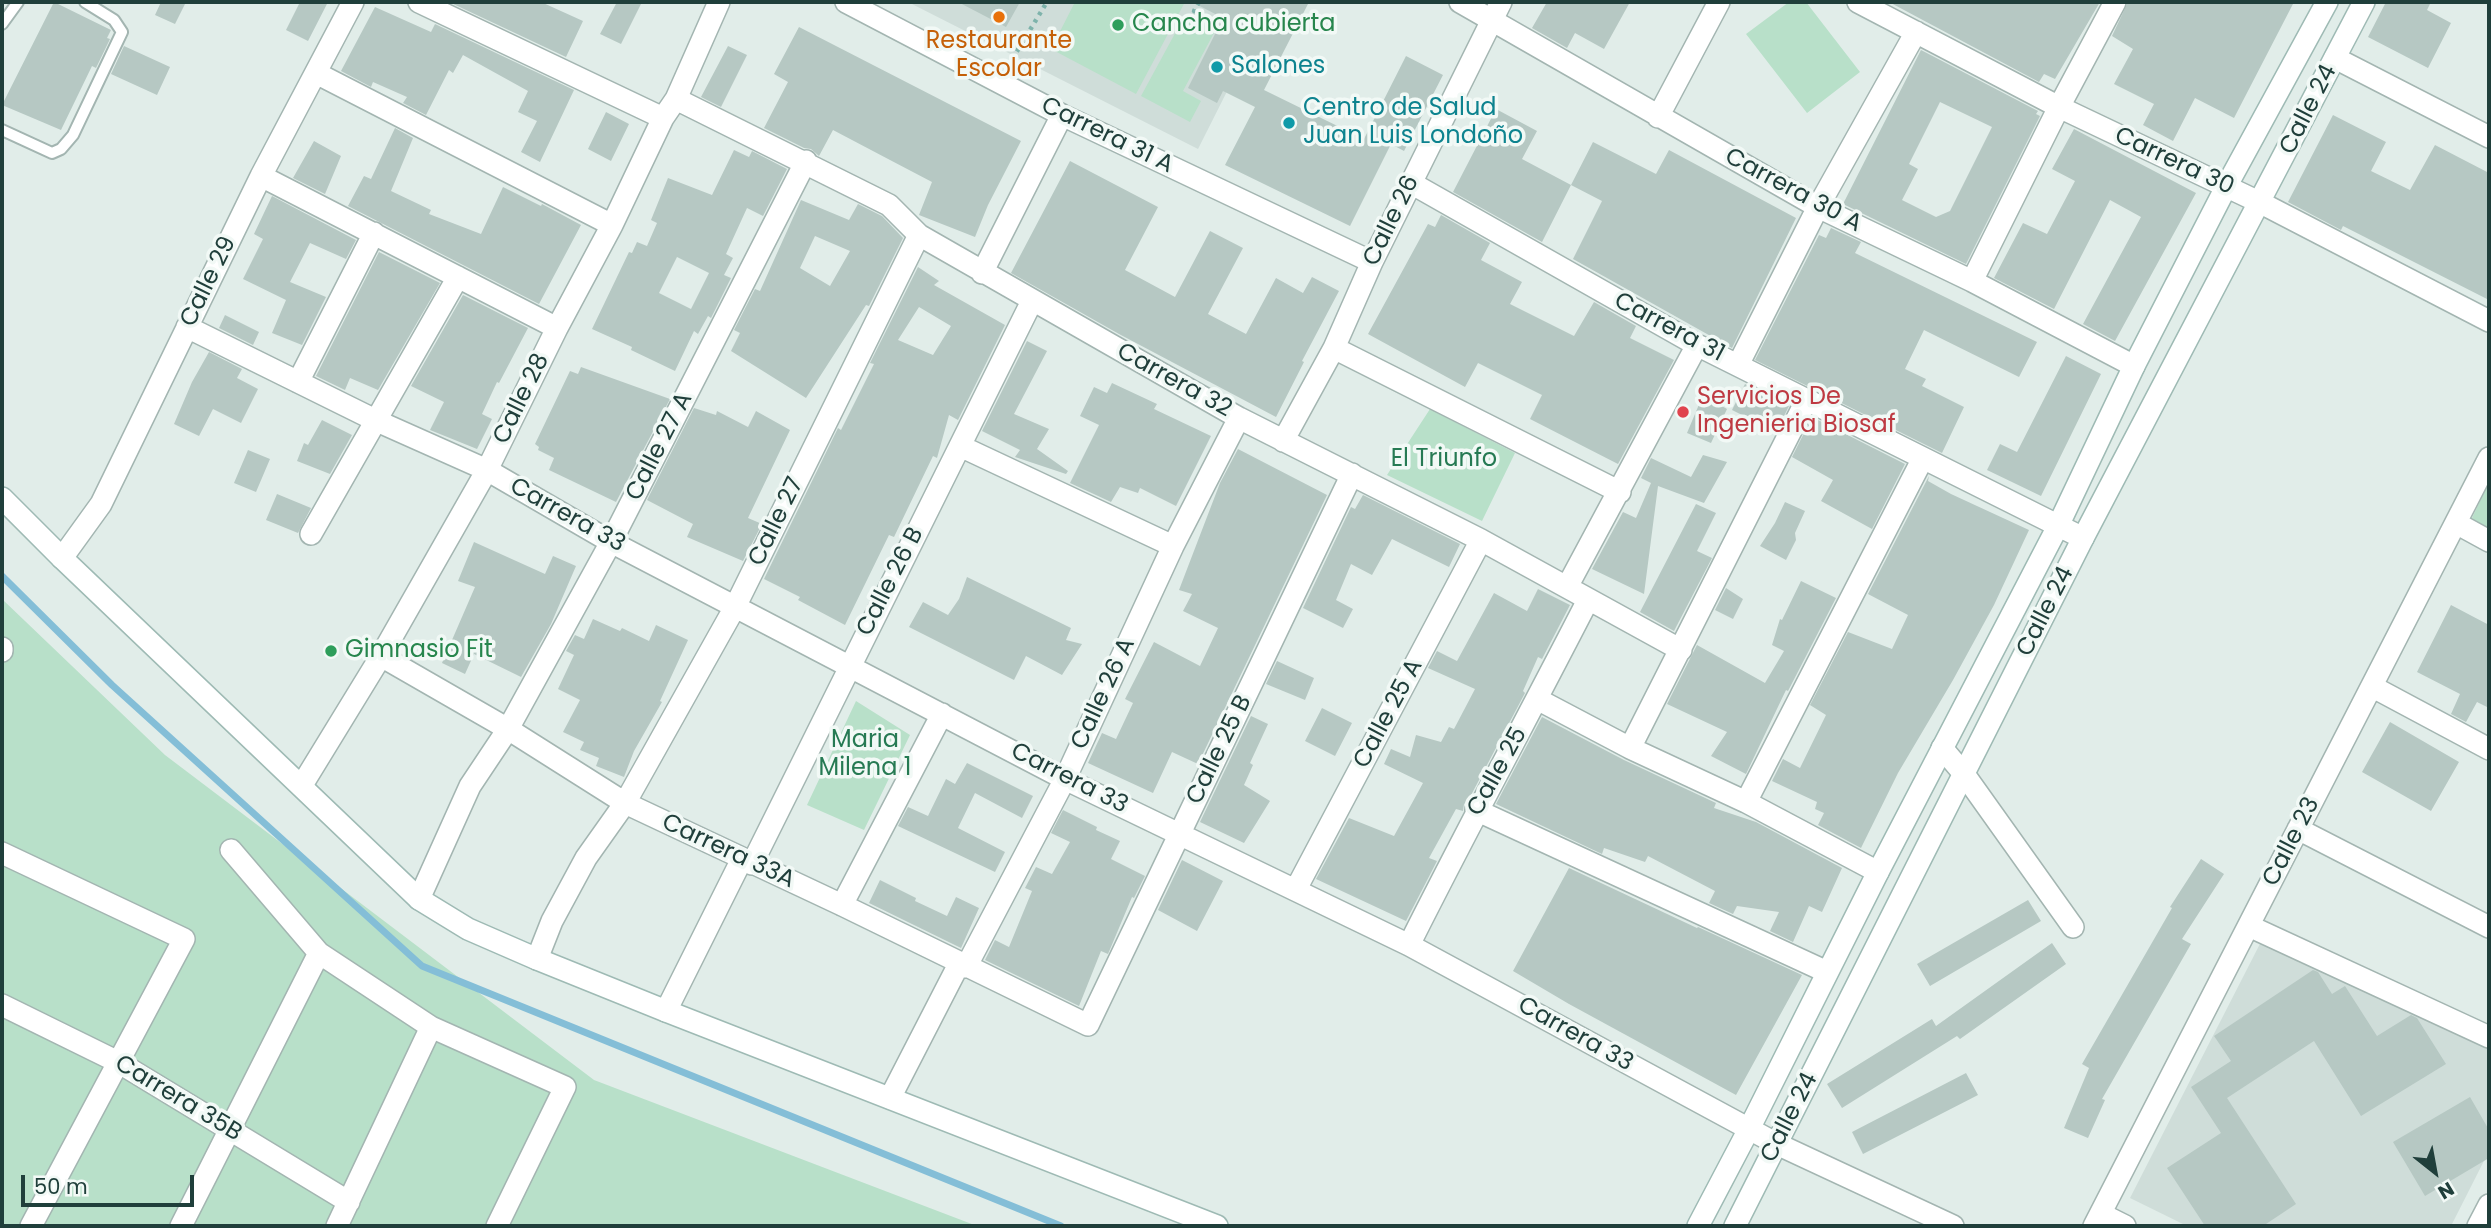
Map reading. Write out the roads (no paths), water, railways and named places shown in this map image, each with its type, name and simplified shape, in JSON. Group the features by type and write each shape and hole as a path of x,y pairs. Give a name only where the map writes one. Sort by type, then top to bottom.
{"street":[{"name":"Calle 29","path":"62,558 101,504 261,176 353,2"},
{"path":"419,2 663,118"},
{"name":"Calle 28","path":"302,785 381,656 486,470 612,225 663,118 676,99 719,2"},
{"name":"Carrera 31 A","path":"846,2 1062,115 1372,262"},
{"name":"Carrera 30 A","path":"1460,2 1818,207 1972,281 2134,366"},
{"name":"Calle 26","path":"1283,440 1334,348 1372,262 1501,2"},
{"path":"1658,117 1719,2"},
{"name":"Carrera 30","path":"1858,2 2059,107 2261,203 2489,321"},
{"path":"1972,281 2115,2"},
{"name":"Calle 24","path":"1698,1226 2057,526 2134,366 2226,187 2327,2"},
{"name":"Calle 24","path":"1735,1226 2083,538 2261,203 2364,2"},
{"path":"1738,365 1818,207 1916,32"},
{"path":"2335,58 2489,137"},
{"path":"316,73 612,225"},
{"name":"Carrera 32","path":"676,99 889,205 919,235 982,274 1239,418 1481,540 1681,650"},
{"path":"982,274 1062,115"},
{"name":"Calle 27 A","path":"419,899 470,786 508,729 611,542 806,162"},
{"path":"261,176 557,328"},
{"name":"Carrera 31","path":"1411,183 1697,345 1922,460 2083,538"},
{"path":"298,382 374,233"},
{"name":"Calle 27","path":"537,959 552,921 586,858 625,803 735,607 919,235"},
{"path":"311,534 458,277"},
{"name":"Calle 26 B","path":"666,1011 849,666 1032,302"},
{"name":"Carrera 33","path":"187,327 377,421 486,470 611,542 1065,779 1409,945 1777,1144 1953,1226"},
{"path":"1567,587 1697,345"},
{"path":"1334,348 1620,492"},
{"path":"1630,748 1806,401"},
{"name":"Calle 26 A","path":"890,1098 1065,779 1173,546 1239,418"},
{"path":"960,446 1173,546"},
{"name":"Calle 23","path":"2097,1220 2489,457"},
{"path":"1746,802 1922,460"},
{"name":"Calle 25 B","path":"1088,1025 1352,474"},
{"path":"2,498 419,899 468,929 666,1011 1217,1226"},
{"path":"2456,523 2489,541"},
{"name":"Calle 25 A","path":"1296,889 1481,540"},
{"name":"Calle 25","path":"1409,945 1476,810 1588,600"},
{"name":"Carrera 33A","path":"381,656 508,729 625,803 1088,1025"},
{"path":"2373,687 2489,749"},
{"path":"1537,699 1630,748 1746,802 1878,873"},
{"path":"842,905 942,715"},
{"path":"1942,748 1964,774 2073,927"},
{"path":"1476,810 1827,972"},
{"path":"2298,829 2489,927"},
{"path":"231,850 319,953 430,1027 565,1087 497,1226"},
{"path":"2,853 184,939 31,1226"},
{"path":"2249,926 2489,1037"},
{"path":"181,1226 319,953"},
{"name":"Carrera 35B","path":"2,1005 118,1062 349,1202"},
{"path":"337,1226 430,1027"},
{"path":"2478,1226 2489,1205"},
{"path":"2097,1220 2125,1226"}],"lane":[{"path":"2,24 18,2"},
{"path":"2,130 52,153 61,149 73,135 122,32 114,20 85,2"}],"waterway":[{"path":"2,576 112,685 422,966 1061,1226"}],"place":[{"name":"Restaurante Escolar","path":"999,17"},
{"name":"Cancha cubierta","path":"1118,25"},
{"name":"Salones","path":"1217,67"},
{"name":"Centro de Salud Juan Luis Londoño","path":"1289,123"},
{"name":"Servicios De Ingenieria Biosaf","path":"1683,412"},
{"name":"Gimnasio Fit","path":"331,651"}],"park label":[{"name":"El Triunfo","path":"1444,460"},
{"name":"Maria Milena 1","path":"865,755"}]}
